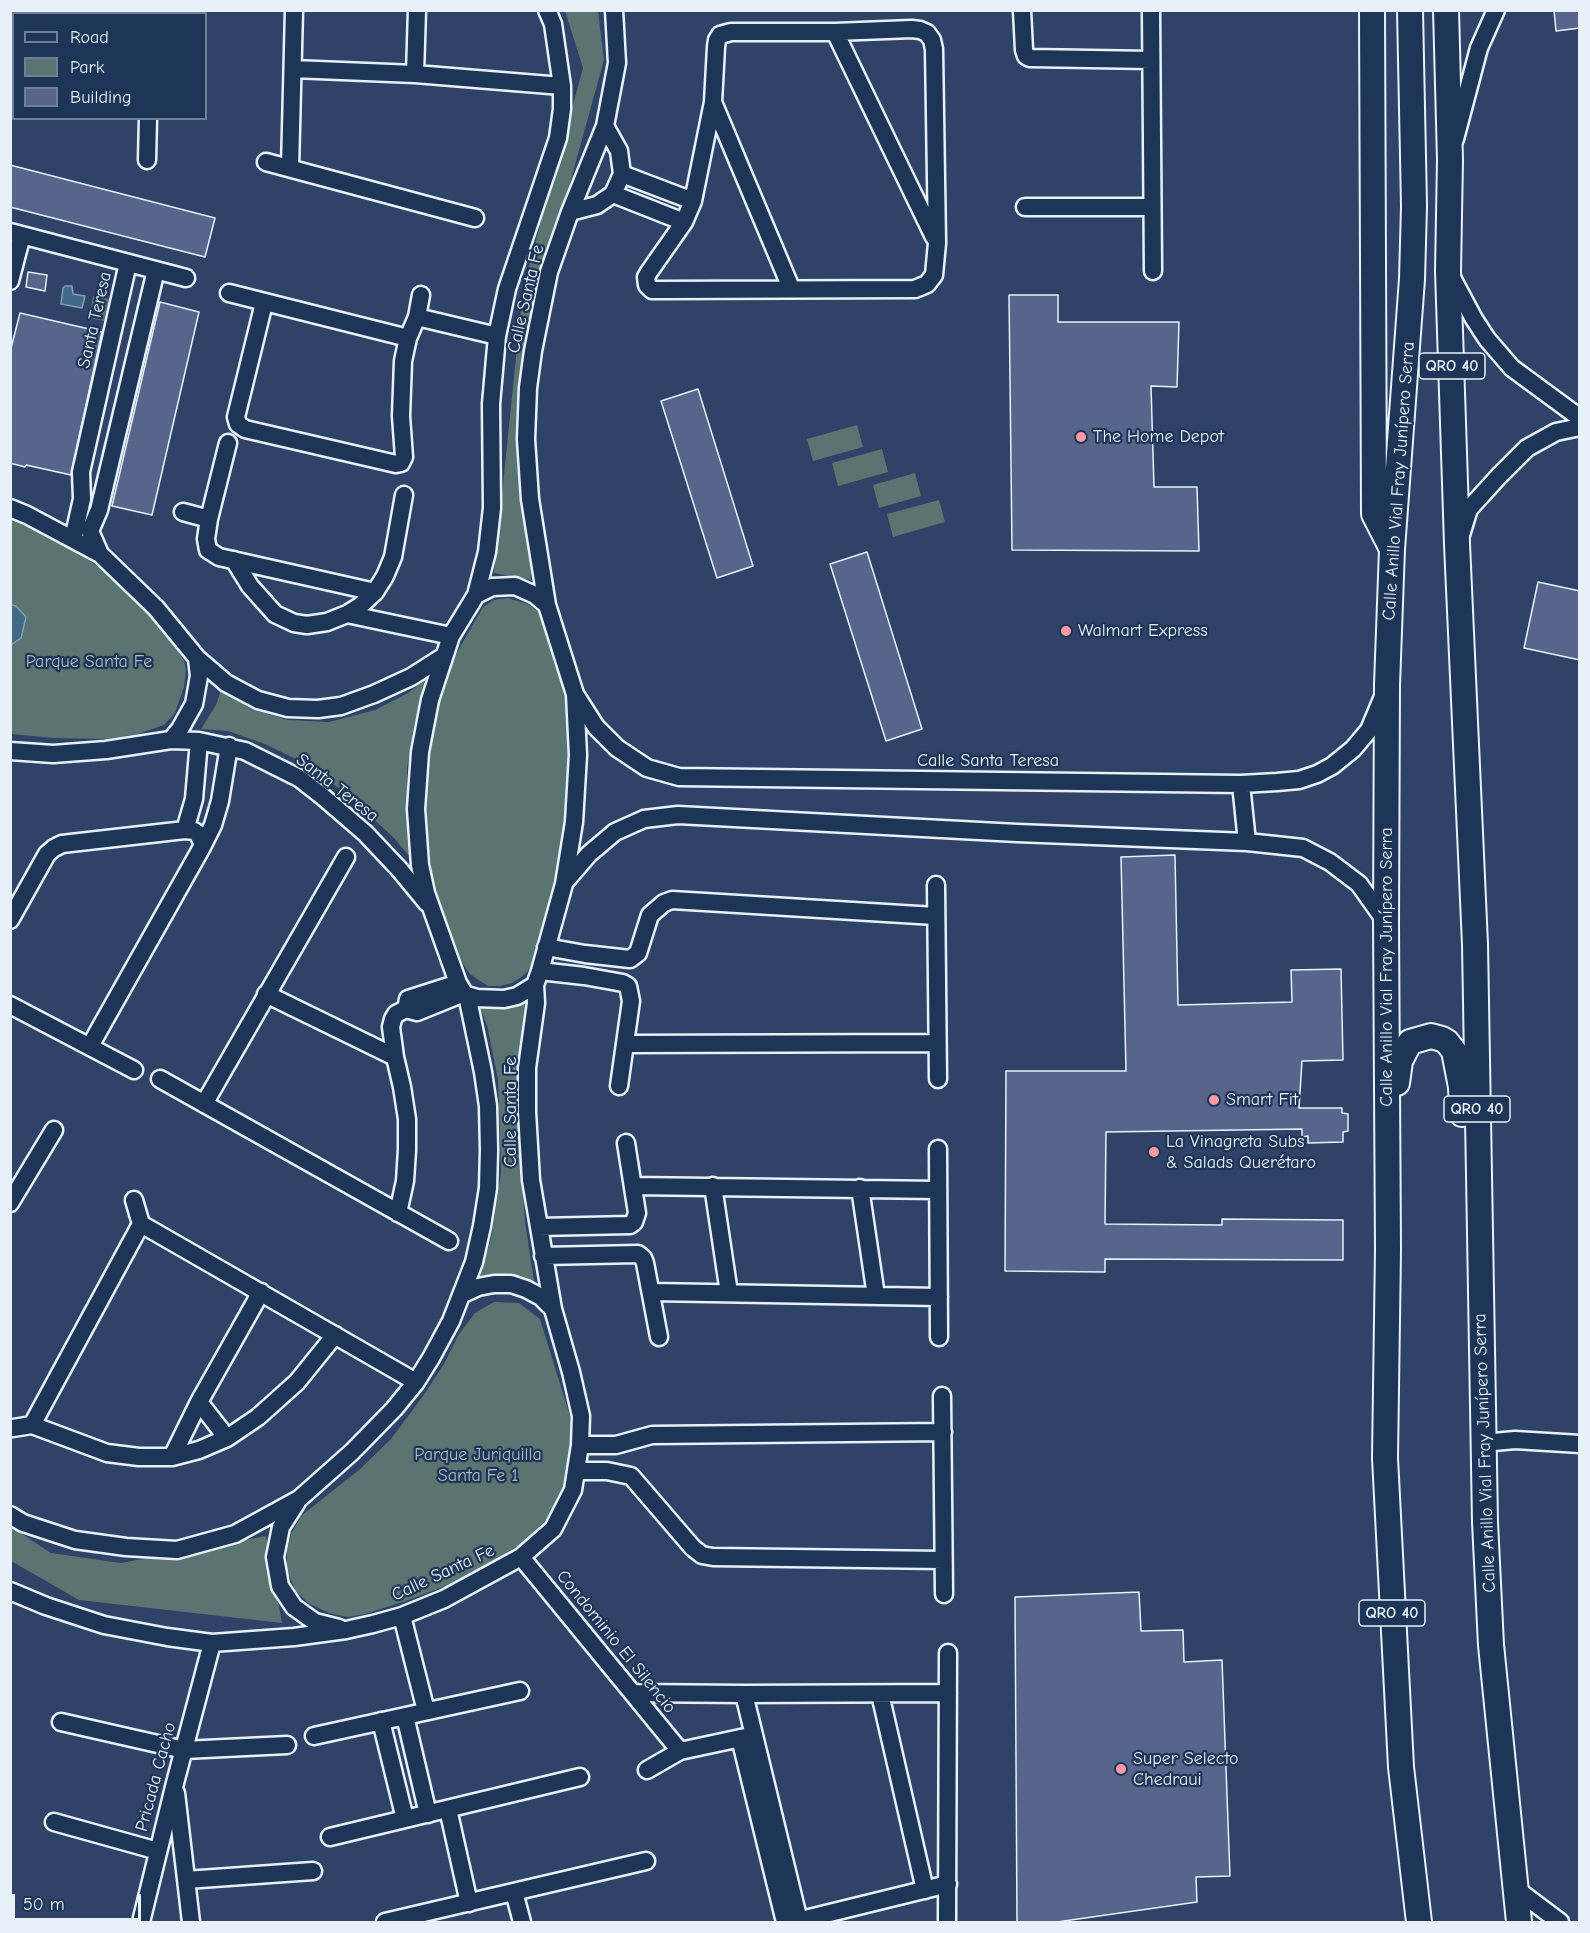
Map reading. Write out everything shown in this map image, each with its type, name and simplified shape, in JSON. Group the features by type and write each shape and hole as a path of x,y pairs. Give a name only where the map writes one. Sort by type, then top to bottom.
{"highway":[{"path":"1372,10 1374,514 1392,549"},
{"name":"Calle Anillo Vial Fray Junípero Serra","path":"1410,10 1414,206 1412,279 1392,549 1387,685 1388,1250 1385,1458 1401,1767 1419,1923"},
{"name":"Calle Anillo Vial Fray Junípero Serra","path":"1446,10 1450,160 1448,271 1457,544 1475,944 1483,1443 1491,1645 1519,1923"},
{"path":"1388,1250 1398,1173 1397,1082 1400,1061 1410,1042 1431,1036 1447,1042 1454,1051 1461,1087 1465,1214 1479,1251"}],"street":[{"path":"291,168 294,10"},
{"path":"415,74 417,10"},
{"name":"Calle Santa Fe","path":"10,1515 23,1523 75,1540 126,1547 177,1550 235,1534 299,1499 352,1452 394,1408 416,1382 446,1330 463,1294 474,1262 488,1188 488,1106 485,1083 463,990 426,892 420,865 416,809 420,752 430,700 451,636 476,595 487,552 492,507 491,404 497,336 507,289 558,138 562,86 553,24 547,10"},
{"name":"Calle Santa Fe","path":"10,1591 46,1606 104,1625 212,1643 294,1637 346,1630 402,1616 444,1599 521,1557 553,1529 573,1490 580,1445 581,1416 553,1309 531,1180 527,1068 538,978 564,884 574,822 578,756 574,694 547,604 530,499 526,439 528,387 549,272 570,212 605,126 617,63 614,10"},
{"path":"1022,10 1024,50 1026,56 1030,58 1151,60"},
{"path":"1151,10 1153,271"},
{"path":"1450,160 1479,48 1496,10"},
{"path":"912,29 927,33 934,49 937,243 934,274 927,284 921,288 652,290 647,285 646,277 684,222 693,201 713,102 717,40 725,32 912,29"},
{"path":"835,32 937,243"},
{"path":"293,69 415,74 562,86"},
{"path":"713,102 791,288"},
{"path":"147,160 148,120"},
{"path":"570,212 597,205 613,194 622,174 619,151 605,126"},
{"path":"266,162 475,218"},
{"path":"622,174 693,201"},
{"path":"613,194 684,222"},
{"path":"1025,207 1152,207"},
{"name":"Santa Teresa","path":"10,281 16,234 186,278"},
{"name":"Santa Teresa","path":"73,539 82,500 81,472 128,263"},
{"path":"100,554 90,531 99,510 156,270"},
{"path":"1448,271 1483,333 1512,369 1580,418"},
{"path":"229,293 408,338"},
{"path":"264,303 236,417 238,424 245,429 396,464 401,463 404,457 401,388 403,361 408,338 417,317 421,295"},
{"path":"417,317 497,336"},
{"name":"Santa Teresa","path":"100,386 127,391"},
{"path":"1457,544 1469,509 1527,448 1556,432 1580,427"},
{"path":"228,443 209,519 206,539 208,550 234,560 375,592"},
{"path":"234,560 255,592 275,614 283,619 294,623 318,624 347,615 375,592 385,576 393,557 404,495"},
{"path":"10,508 100,554 156,608 197,658 226,684 258,700 288,708 318,710 341,706 411,677 444,656"},
{"path":"183,512 209,519"},
{"path":"476,595 492,587 514,586 535,595 547,604"},
{"path":"347,615 451,636"},
{"path":"171,740 194,704 199,676 197,658"},
{"name":"Calle Santa Teresa","path":"574,694 596,727 617,748 646,768 679,777 1241,784 1299,780 1332,766 1353,749 1369,730 1387,685"},
{"name":"Santa Teresa","path":"10,751 53,754 96,751 171,740 199,741 245,751 290,774 322,796 372,840 433,911"},
{"path":"185,830 194,799 199,741"},
{"path":"90,1046 213,825 220,801 229,747"},
{"path":"1241,784 1247,842"},
{"path":"564,884 588,854 615,832 644,819 678,815 1029,834 1247,842 1303,848 1330,861 1359,884 1386,922"},
{"path":"10,920 47,854 62,844 185,830 198,834 202,847"},
{"path":"204,1104 346,857"},
{"path":"936,885 938,1079"},
{"path":"546,947 630,959 638,953 650,915 664,903 672,900 935,916"},
{"path":"398,1213 405,1181 407,1119 392,1028 393,1019 396,1014 406,1009 408,999 463,990 477,998 504,999 517,996 538,978 584,976 623,982 628,986 631,1001 620,1086"},
{"path":"266,994 395,1057"},
{"path":"10,1005 134,1070"},
{"path":"625,1044 937,1043"},
{"path":"160,1079 449,1241"},
{"path":"10,1203 54,1130"},
{"path":"539,1227 630,1225 634,1222 637,1213 626,1143"},
{"path":"938,1149 939,1337"},
{"path":"633,1186 938,1190"},
{"path":"713,1186 729,1293"},
{"path":"860,1188 876,1296"},
{"path":"134,1200 141,1224 416,1382"},
{"path":"32,1425 141,1224"},
{"path":"543,1256 638,1254 645,1263 659,1337"},
{"path":"463,1294 486,1285 511,1284 526,1289 553,1309"},
{"path":"172,1457 199,1402 261,1292"},
{"path":"652,1292 939,1297"},
{"path":"13,1428 32,1425 107,1453 139,1457 172,1457 199,1450 227,1438 258,1417 297,1382 335,1335"},
{"path":"942,1396 944,1594"},
{"path":"199,1402 227,1438"},
{"path":"580,1445 616,1445 652,1435 943,1432"},
{"path":"1483,1443 1515,1440 1580,1444"},
{"path":"577,1472 607,1471 631,1476 693,1548 702,1555 943,1560"},
{"path":"299,1499 280,1527 275,1557 280,1586 294,1607 315,1622 346,1630"},
{"name":"Condominio El Silencio","path":"521,1557 680,1751"},
{"path":"402,1616 426,1711"},
{"name":"Pricada Cacho","path":"141,1923 183,1750 212,1643"},
{"path":"947,1920 948,1653"},
{"path":"314,1736 520,1691"},
{"path":"633,1693 948,1693"},
{"path":"744,1694 747,1737 792,1922 948,1884"},
{"path":"880,1694 925,1890"},
{"path":"405,1716 428,1814"},
{"path":"381,1721 405,1819"},
{"path":"61,1722 183,1750 286,1745"},
{"path":"647,1770 680,1751 747,1737"},
{"path":"330,1837 580,1777"},
{"path":"175,1783 191,1923"},
{"path":"448,1809 469,1903"},
{"path":"54,1822 158,1851"},
{"path":"385,1923 646,1861"},
{"path":"186,1880 313,1871"},
{"path":"1516,1889 1560,1923"},
{"path":"514,1892 522,1923"}],"green space":[{"path":"565,11 598,11 604,60 526,342 531,580 494,573 523,288 583,68"},
{"path":"93,296 109,299 104,321 89,318"},
{"path":"857,425 863,447 813,461 807,439"},
{"path":"882,449 888,472 838,486 832,463"},
{"path":"915,473 921,496 879,508 873,485"},
{"path":"939,500 945,522 893,537 887,514"},
{"name":"Parque Santa Fe","path":"10,517 67,545 110,575 150,613 184,660 186,671 184,687 175,713 164,725 138,734 107,739 53,738 11,734"},
{"path":"507,598 528,604 539,612 547,625 566,692 573,752 565,839 533,963 527,972 512,983 488,986 469,973 462,962 434,890 424,814 426,759 440,698 456,654 483,607 494,600"},
{"path":"429,677 414,725 407,768 407,806 415,863 394,838 366,812 308,765 265,744 228,731 201,729 216,705 221,690 251,709 288,720 329,722 375,710 408,693"},
{"path":"529,998 523,1022 518,1123 525,1222 535,1287 514,1275 500,1274 478,1281 491,1239 501,1173 498,1079 487,1025 478,1003 501,1007 511,1006"},
{"name":"Parque Juriquilla Santa Fe 1","path":"494,1302 519,1303 540,1319 570,1416 572,1435 570,1459 562,1493 546,1520 524,1542 466,1578 406,1601 348,1617 329,1613 308,1603 295,1590 287,1570 287,1551 291,1534 302,1515 359,1470 391,1439 444,1364 459,1334 475,1313"},
{"path":"10,1526 51,1553 121,1563 266,1536 282,1623 79,1600 11,1561"}],"water":[{"path":"65,286 72,286 73,294 85,296 82,308 61,304"},
{"path":"11,605 16,606 26,617 21,638 11,645"}],"building":[{"path":"1554,10 1580,10 1580,28 1556,31"},
{"path":"10,165 215,218 205,257 10,207"},
{"path":"28,272 47,275 45,291 26,287"},
{"name":"The Home Depot","path":"1009,295 1058,295 1058,322 1179,322 1177,387 1151,386 1154,487 1197,487 1199,551 1012,550"},
{"path":"160,302 199,312 152,515 112,506"},
{"path":"20,313 102,332 71,475 10,463 10,352"},
{"path":"698,389 753,566 717,578 661,401"},
{"path":"867,552 922,729 886,741 830,564"},
{"path":"1538,582 1580,591 1580,660 1524,648"},
{"path":"1175,855 1178,1005 1292,1002 1291,970 1341,969 1343,1060 1302,1061 1299,1108 1342,1108 1342,1113 1348,1114 1348,1131 1343,1132 1343,1142 1308,1143 1308,1136 1302,1137 1302,1129 1106,1132 1105,1224 1222,1225 1222,1219 1343,1220 1343,1260 1105,1259 1105,1272 1005,1271 1006,1071 1126,1071 1121,857"},
{"name":"Super Selecto Chedraui","path":"1139,1592 1141,1631 1183,1630 1184,1662 1222,1660 1230,1876 1196,1877 1197,1902 1050,1923 1017,1923 1015,1597"}],"place":[{"name":"The Home Depot","path":"1081,437"},
{"name":"Walmart Express","path":"1066,631"},
{"name":"Smart Fit","path":"1214,1100"},
{"name":"La Vinagreta Subs & Salads Querétaro","path":"1154,1152"},
{"name":"Super Selecto Chedraui","path":"1121,1769"}]}
